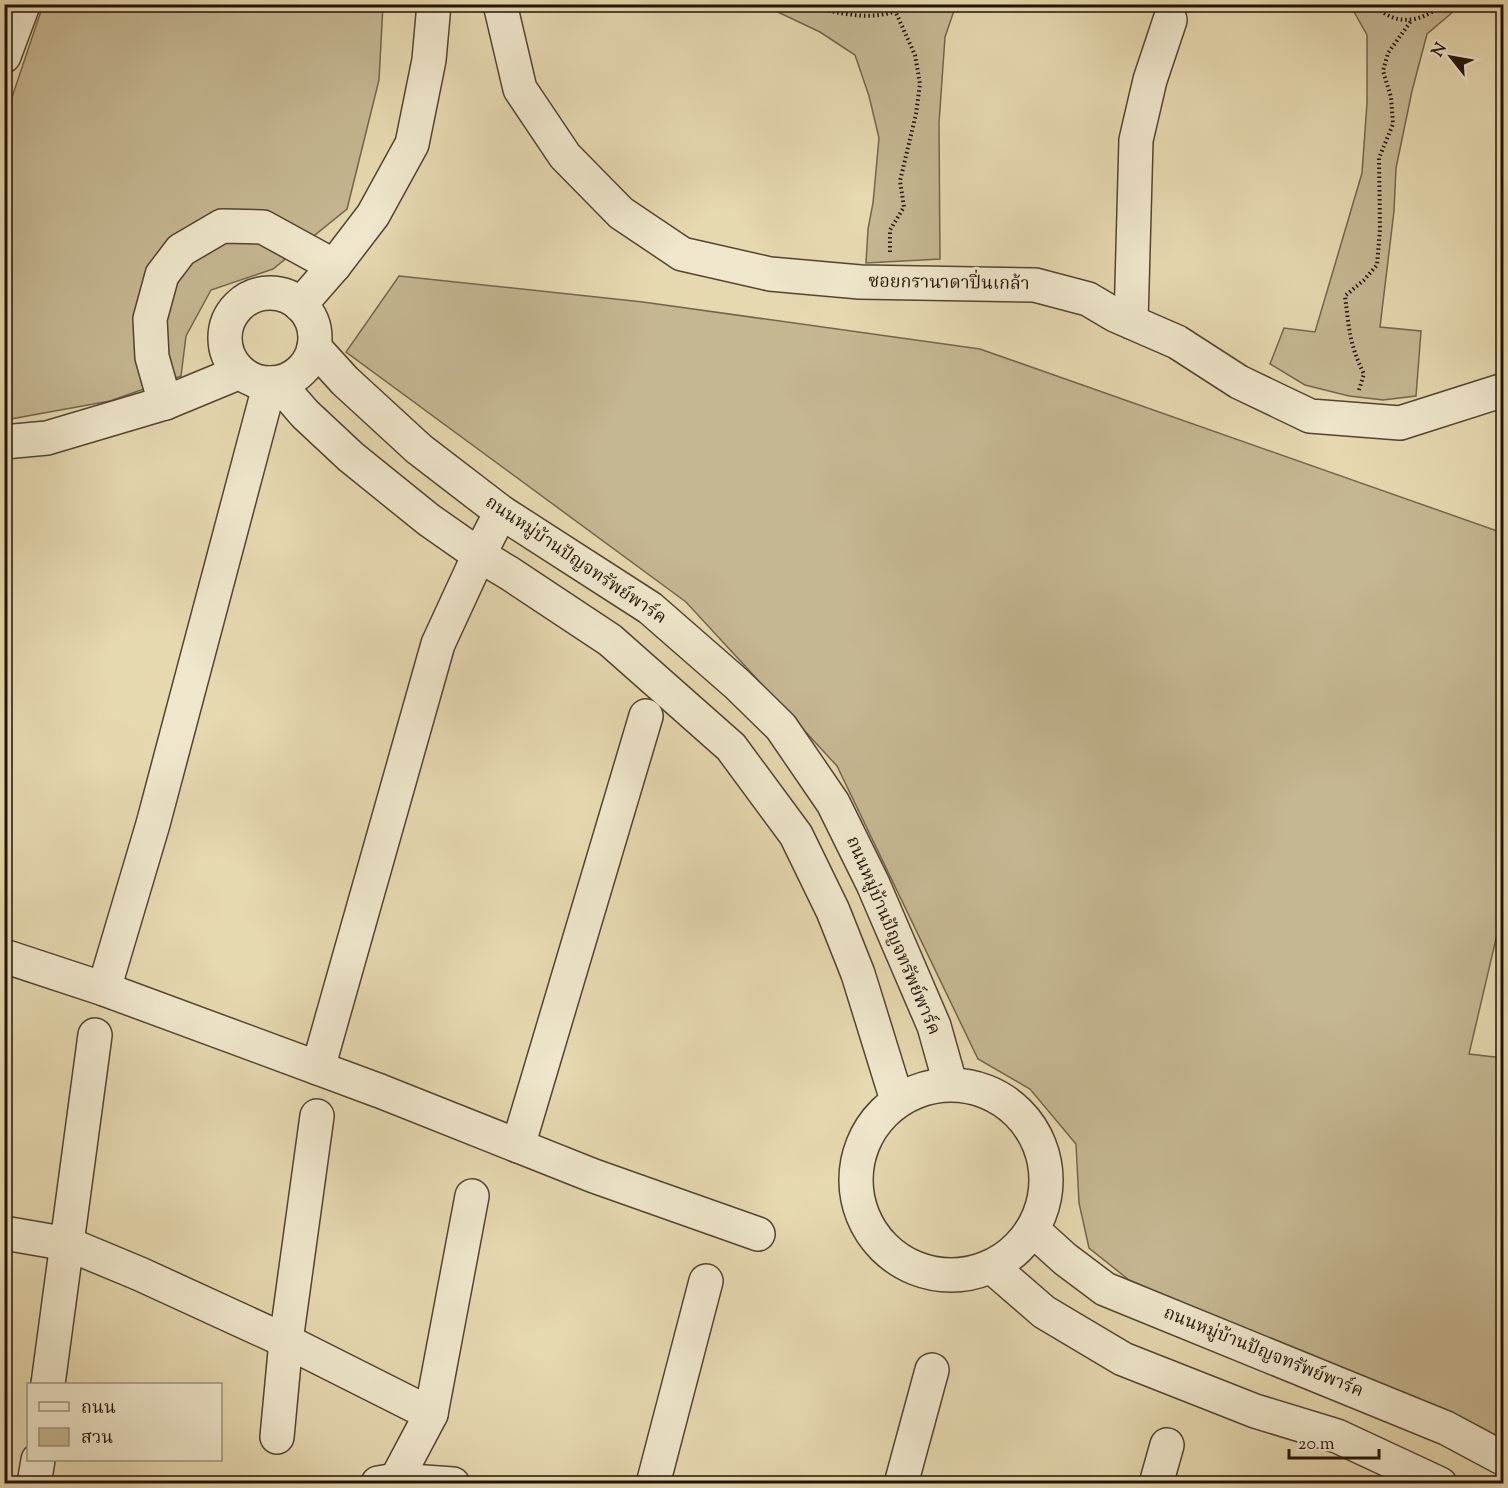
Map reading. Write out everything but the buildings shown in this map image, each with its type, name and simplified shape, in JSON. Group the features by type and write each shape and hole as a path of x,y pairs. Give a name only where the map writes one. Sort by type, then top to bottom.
{"street":[{"path":"300,304 334,266 373,215 412,144 429,60 434,4"},
{"name":"ซอยกรานาดาปิ่นเกล้า","path":"500,4 520,89 565,156 621,213 682,254 770,274 890,283 1035,285 1088,299 1131,322 1177,342 1239,382 1310,416 1400,423 1503,390"},
{"path":"4,56 23,5"},
{"path":"1131,322 1136,140 1150,80 1170,20"},
{"path":"165,403 152,357 150,319 162,275 181,250 222,226 263,227 334,266"},
{"path":"7,451 165,403 263,380 291,378 310,360 314,347 315,332 310,317 300,304 287,296 272,293 256,295 242,303 232,315 226,329 226,345 231,360 263,380 305,414 351,457 429,520 610,640 731,747 796,835 833,911 858,974 897,1100"},
{"name":"ถนนหมู่บ้านปัญจทรัพย์พาร์ค","path":"314,347 345,381 419,449 501,512 650,608 737,684 781,727 833,803 873,884 934,1026 950,1083"},
{"path":"104,988 153,824 263,380"},
{"path":"318,1068 438,644 501,512"},
{"path":"509,573 536,534"},
{"path":"518,1146 645,716"},
{"path":"4,956 104,988 318,1068 594,1176 758,1234"},
{"path":"48,1383 95,1035"},
{"path":"950,1083 990,1091 1023,1115 1044,1151 1047,1191 1033,1230 1015,1251 992,1267 952,1276 912,1268 880,1245 874,1236 860,1209 856,1169 869,1130 897,1100 922,1088 950,1083"},
{"path":"277,1437 286,1341 317,1116"},
{"path":"386,1482 431,1414 472,1196"},
{"name":"ถนนหมู่บ้านปัญจทรัพย์พาร์ค","path":"1033,1230 1065,1259 1105,1289 1446,1428 1503,1459"},
{"path":"4,1233 68,1244 140,1274 286,1341 431,1414"},
{"path":"992,1267 1044,1312 1123,1359 1255,1412 1337,1436 1440,1484"},
{"path":"653,1484 706,1281"},
{"path":"902,1484 932,1370"},
{"path":"1156,1484 1167,1445"},
{"path":"34,1484 38,1461"},
{"path":"386,1482 453,1484"}],"path":[{"path":"812,4 817,8 856,17 896,13 912,4"},
{"path":"1374,4 1380,12 1397,20 1411,21 1434,12 1443,4"},
{"path":"890,283 890,230 904,207 900,181 916,114 920,84 915,55 896,13"},
{"path":"1349,419 1364,374 1354,355 1349,336 1345,296 1365,280 1377,265 1380,229 1379,158 1393,124 1392,97 1383,71 1388,53 1411,21"}],"green space":[{"path":"43,5 383,5 379,80 347,209 273,269 211,290 186,336 181,376 110,401 5,420 5,118"},
{"path":"763,5 956,5 945,37 939,123 940,259 866,263 879,138 869,96 855,55 820,32"},
{"path":"1343,5 1461,5 1427,34 1396,168 1394,211 1380,327 1421,331 1416,396 1383,400 1349,396 1305,385 1270,364 1284,328 1315,332 1362,173 1367,103 1367,35 1354,12"},
{"path":"399,276 643,302 980,349 1503,533 1503,909 1469,1054 1503,1058 1503,1441 1129,1280 1089,1248 1079,1203 1076,1144 1030,1089 978,1059 837,766 686,602 346,352"}]}
